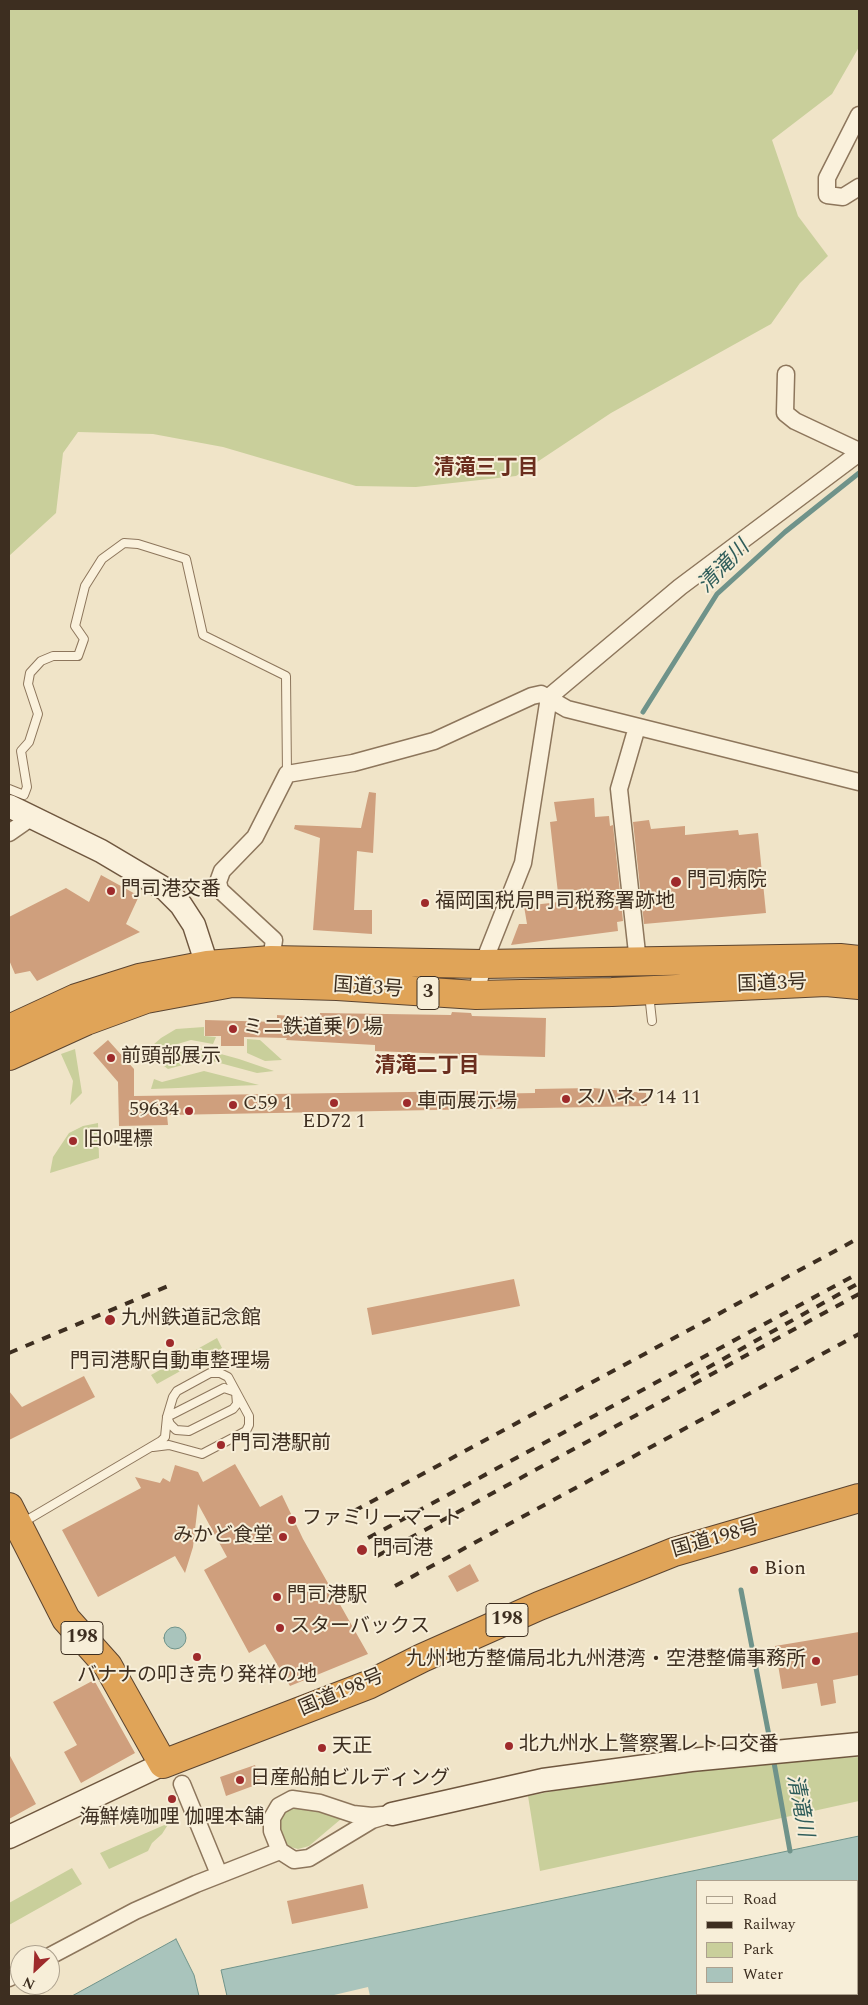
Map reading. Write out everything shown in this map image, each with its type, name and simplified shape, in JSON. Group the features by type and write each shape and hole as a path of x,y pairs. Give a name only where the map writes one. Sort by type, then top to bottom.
{"highway":[{"name":"国道3号","path":"9,1029 85,995 139,978 207,966 271,960 483,964 840,958 859,960"},
{"name":"国道3号","path":"9,1056 86,1021 146,999 232,983 337,986 476,995 826,982 859,985"},
{"name":"国道198号","path":"172,1774 539,1606 674,1552 859,1498"},
{"name":"198","path":"12,1521 66,1619 108,1666 172,1774"}],"street":[{"path":"859,116 827,178 827,195 843,197 859,187"},
{"path":"476,995 483,964 523,863 549,697 680,587 859,452 795,422 785,413 786,374"},
{"path":"271,960 274,940 220,890 218,882 222,871 255,837 287,774 353,763 434,741 532,696 540,694 549,697 559,706 567,709 859,782"},
{"path":"638,727 618,789 638,962"},
{"path":"9,806 133,868 165,889 181,905 194,925 207,966"},
{"path":"9,833 32,817"},
{"path":"392,1814 365,1824 309,1858 294,1860 280,1851 272,1830 272,1818 279,1806 292,1799 320,1803 353,1814 372,1816 392,1814 543,1780 691,1760 859,1744"},
{"path":"9,1837 172,1774 220,1874"},
{"path":"60,1951 135,1911 220,1874 280,1851"}],"lane":[{"path":"9,789 24,795 27,787 21,751 29,742 38,714 28,684 30,673 41,660 53,656 78,656 84,639 75,626 84,586 102,559 124,543 138,544 186,559 203,635 286,676 287,774"},
{"path":"648,990 652,1021"},
{"path":"12,1521 37,1512 152,1448 165,1437 172,1397 177,1391 210,1373 220,1373 228,1377 249,1416 249,1425 240,1435 202,1454 169,1445 152,1448"},
{"path":"167,1417 224,1388 236,1392"},
{"path":"167,1417 176,1430 189,1431 233,1408 237,1404 236,1392"}],"green space":[{"path":"9,9 859,9 859,47 832,94 772,140 798,216 828,256 800,283 771,324 611,413 516,476 416,487 356,486 223,447 153,434 78,432 63,453 56,513 9,556"},
{"path":"204,1027 204,1036 216,1037 213,1044 191,1040 164,1048 157,1056 153,1045 161,1038 176,1029"},
{"path":"247,1039 260,1040 282,1060 265,1061 247,1053"},
{"path":"199,1048 274,1071 257,1073 205,1059 168,1069 164,1066 171,1054"},
{"path":"75,1049 82,1093 70,1105 73,1081 61,1054"},
{"path":"204,1071 259,1085 151,1089 154,1079 162,1082"},
{"path":"98,1123 99,1158 50,1173 53,1157 69,1133 83,1126"},
{"path":"217,1338 222,1348 157,1384 151,1375"},
{"path":"859,1757 859,1801 540,1871 528,1796 647,1773 760,1762"},
{"path":"293,1806 307,1806 341,1819 309,1846 298,1849 287,1846 279,1839 277,1819 283,1811"},
{"path":"169,1823 162,1834 152,1843 148,1851 109,1869 100,1853"},
{"path":"72,1868 82,1884 9,1925 9,1903"}],"water":[{"path":"175,1627 183,1630 186,1638 183,1646 175,1649 167,1646 164,1638 167,1630"},
{"path":"859,1836 859,1996 227,1996 221,1970"},
{"path":"176,1939 194,1975 199,1996 72,1996"}],"pier":[{"path":"368,1987 370,1996 334,1996 334,1995"}],"building":[{"path":"369,792 376,793 373,853 357,851 354,910 372,910 372,934 313,930 320,838 294,829 295,825 361,828"},
{"path":"594,798 595,817 609,816 610,826 613,825 623,921 617,922 618,931 511,945 519,924 527,924 524,906 559,902 550,822 557,821 554,802"},
{"path":"649,820 651,829 685,826 685,835 738,830 739,835 758,833 766,913 644,924 633,822"},
{"path":"101,875 139,896 126,924 140,932 37,981 30,971 15,974 9,960 9,917 66,888 89,902"},
{"path":"452,1012 471,1013 472,1016 546,1018 545,1057 471,1055 471,1057 448,1057 448,1054 375,1051 375,1045 286,1040 287,1038 244,1037 244,1046 221,1046 221,1036 205,1036 205,1020 277,1022 277,1015 320,1018 320,1013 451,1015"},
{"name":"車両展示場","path":"108,1040 134,1069 134,1096 478,1091 478,1094 535,1093 535,1089 593,1088 646,1093 647,1106 167,1115 168,1125 119,1126 118,1082 93,1053"},
{"path":"514,1279 520,1306 372,1335 367,1308"},
{"path":"84,1376 95,1397 9,1440 9,1391 22,1407"},
{"path":"235,1464 260,1507 282,1495 303,1539 368,1654 290,1686 265,1644 249,1653 204,1570 227,1557 198,1504 193,1547 185,1573 175,1556 98,1597 62,1530 141,1488 135,1477 160,1483 163,1478 170,1482 175,1465 198,1472 203,1482"},
{"path":"470,1564 479,1581 457,1592 448,1576"},
{"path":"859,1632 859,1675 833,1680 836,1703 821,1706 817,1683 782,1689 775,1646"},
{"path":"94,1680 135,1753 81,1783 64,1752 77,1745 53,1702"},
{"path":"9,1754 36,1804 9,1819"},
{"name":"日産船舶ビルディング","path":"255,1765 261,1783 226,1796 220,1777"},
{"path":"363,1884 368,1908 292,1924 287,1901"}],"waterway":[{"name":"清滝川","path":"643,712 717,594 785,532 859,473"},
{"name":"清滝川","path":"741,1590 771,1746"},
{"name":"清滝川","path":"773,1757 790,1851"}],"railway":[{"path":"354,1511 859,1238"},
{"path":"368,1538 859,1273"},
{"path":"691,1377 859,1283"},
{"path":"9,1353 173,1284"},
{"path":"377,1556 859,1294"},
{"path":"395,1586 859,1334"}],"place":[{"name":"門司病院","path":"676,882"},
{"name":"門司港交番","path":"111,891"},
{"name":"福岡国税局門司税務署跡地","path":"425,903"},
{"name":"ミニ鉄道乗り場","path":"233,1029"},
{"name":"前頭部展示","path":"111,1058"},
{"name":"スハネフ14 11","path":"566,1099"},
{"name":"ED72 1","path":"334,1103"},
{"name":"車両展示場","path":"407,1103"},
{"name":"C59 1","path":"233,1105"},
{"name":"59634","path":"189,1111"},
{"name":"旧0哩標","path":"73,1141"},
{"name":"九州鉄道記念館","path":"110,1320"},
{"name":"門司港駅自動車整理場","path":"170,1343"},
{"name":"門司港駅前","path":"221,1445"},
{"name":"ファミリーマート","path":"292,1520"},
{"name":"みかど食堂","path":"283,1537"},
{"name":"門司港","path":"362,1550"},
{"name":"Bion","path":"754,1570"},
{"name":"門司港駅","path":"277,1597"},
{"name":"スターバックス","path":"280,1628"},
{"name":"バナナの叩き売り発祥の地","path":"197,1657"},
{"name":"九州地方整備局北九州港湾・空港整備事務所","path":"816,1661"},
{"name":"北九州水上警察署レトロ交番","path":"509,1746"},
{"name":"天正","path":"322,1748"},
{"name":"日産船舶ビルディング","path":"240,1780"},
{"name":"海鮮燒咖哩 伽哩本舗","path":"172,1799"}],"district":[{"name":"清滝三丁目","path":"486,470"},
{"name":"清滝二丁目","path":"427,1068"}]}
